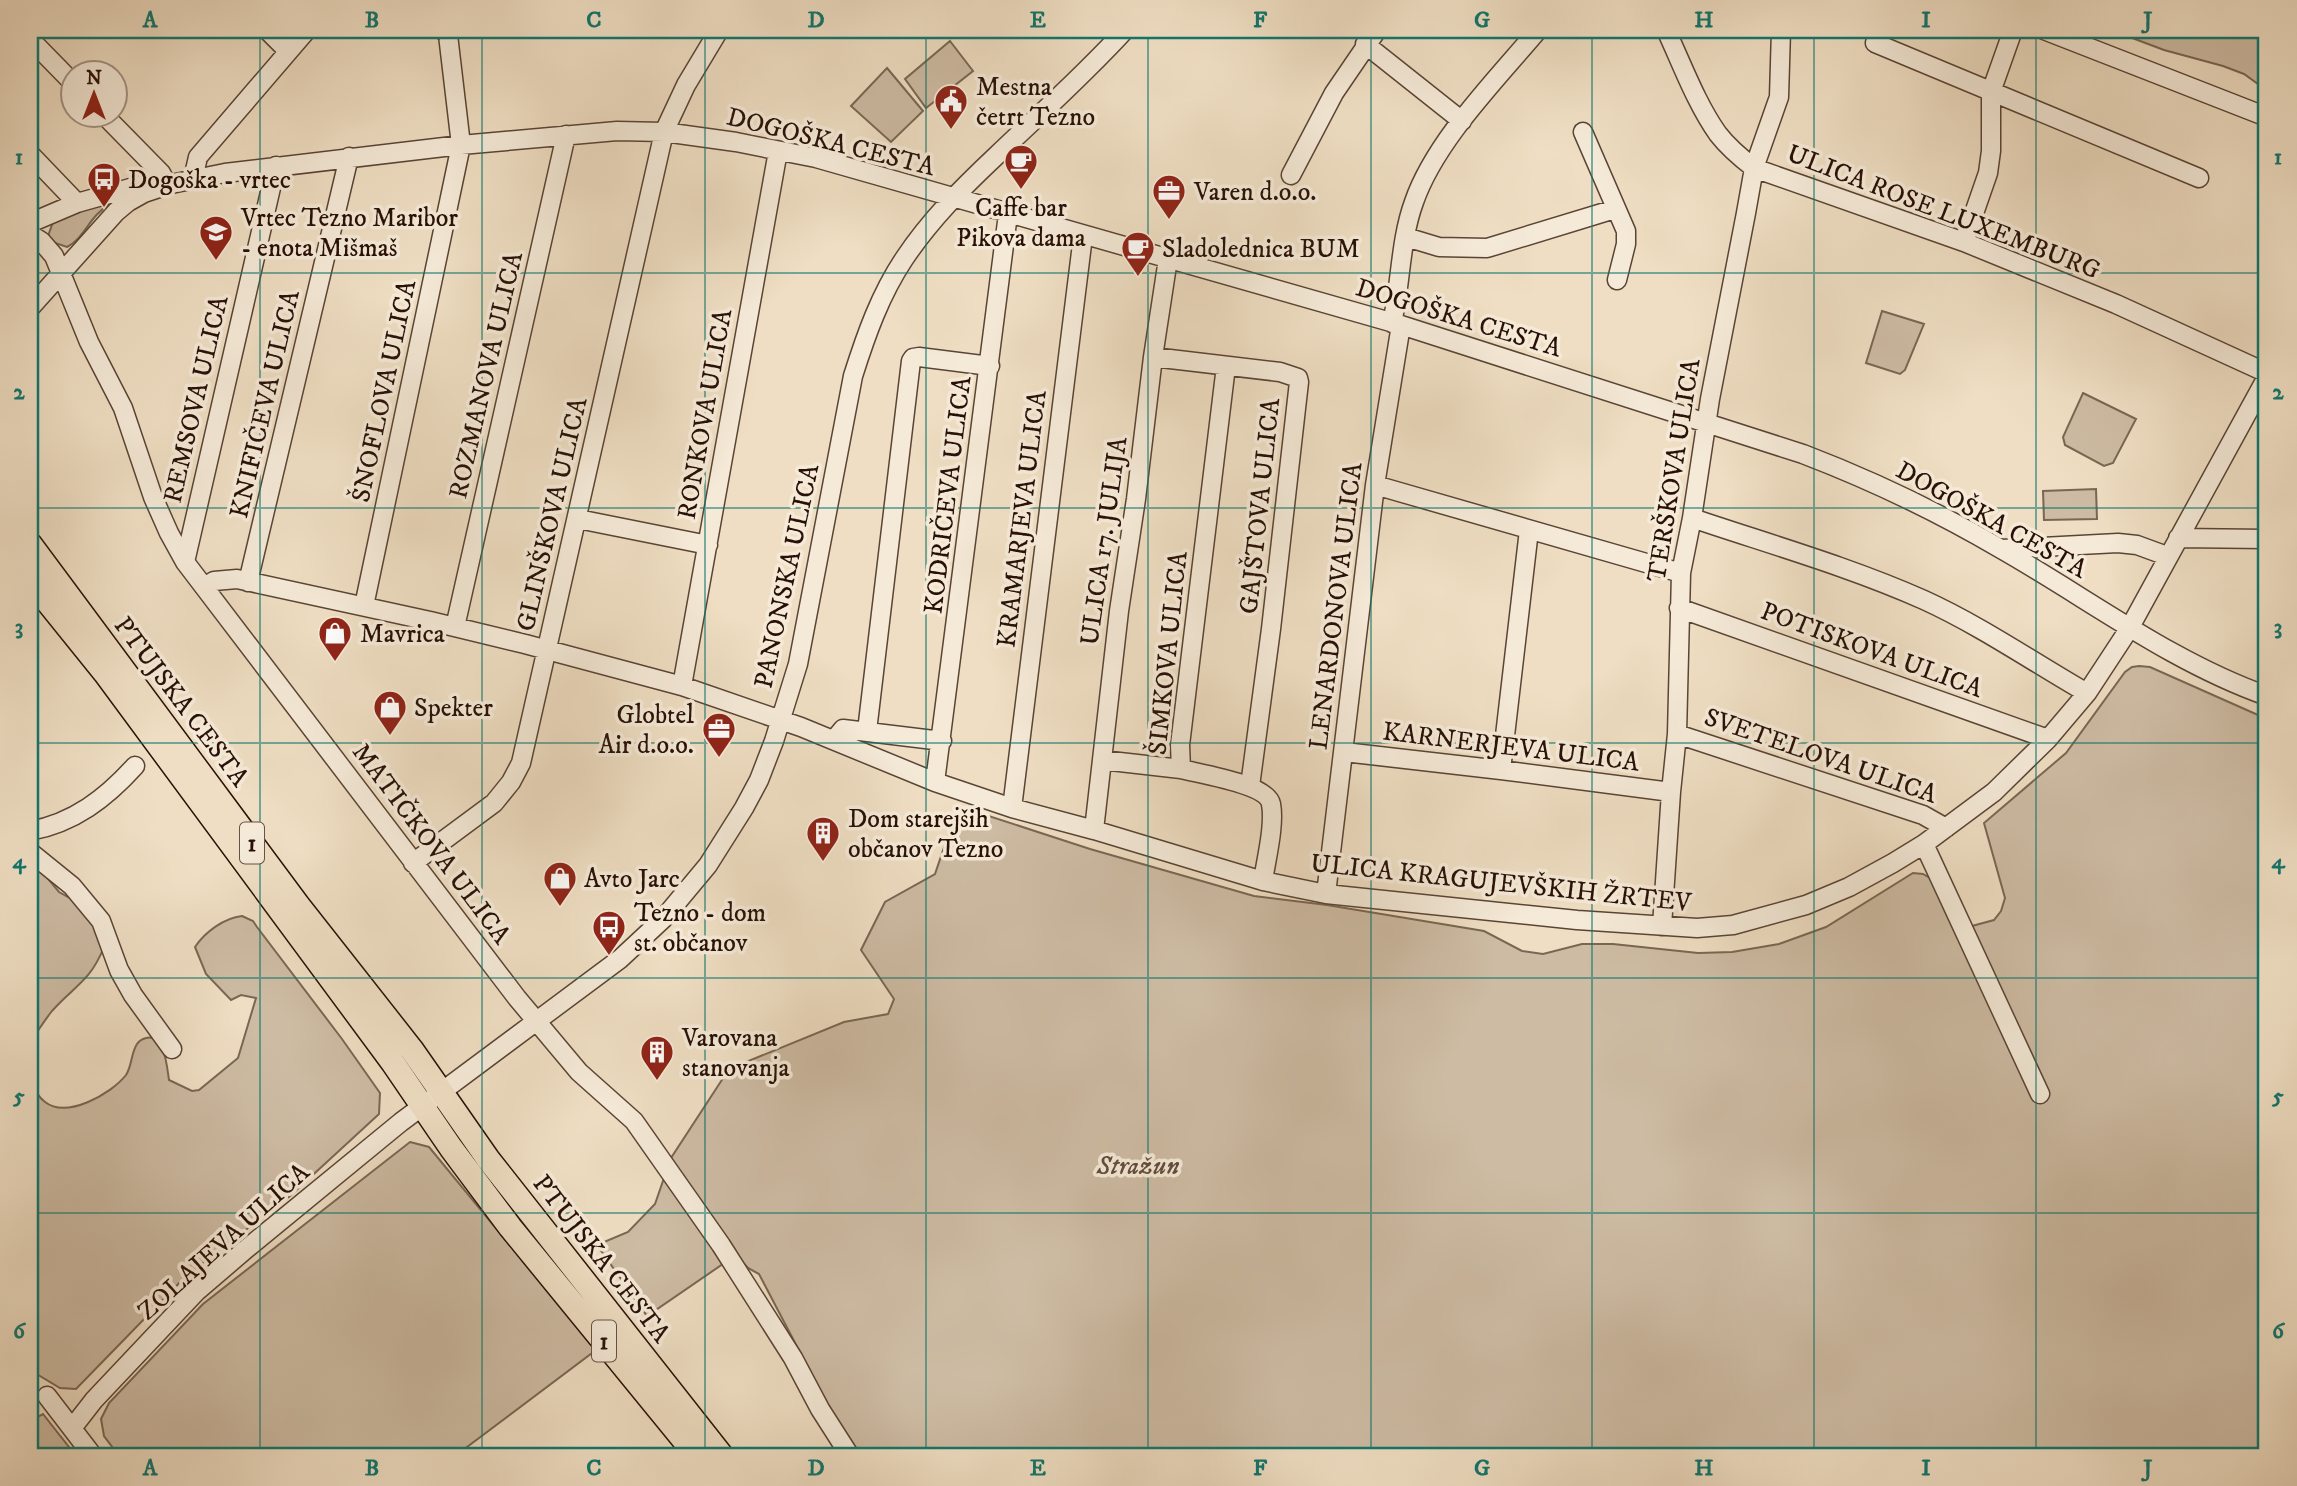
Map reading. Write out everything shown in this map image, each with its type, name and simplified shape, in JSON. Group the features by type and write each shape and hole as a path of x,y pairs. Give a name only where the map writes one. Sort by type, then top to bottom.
{"main road":[{"name":"PTUJSKA CESTA","path":"30,544 298,905 359,980 442,1091 488,1159 722,1456"},
{"name":"PTUJSKA CESTA","path":"30,580 105,673 393,1063 510,1227 697,1456"}],"street":[{"path":"267,30 288,51"},
{"path":"193,180 198,157 307,30"},
{"name":"GLINŠKOVA ULICA","path":"413,863 494,803 511,782 521,763 664,132 686,85 718,30"},
{"name":"PANONSKA ULICA","path":"442,1091 620,959 663,919 699,878 726,839 759,780 782,720 798,664 853,376 888,286 904,259 952,198 1081,77 1125,30"},
{"path":"1292,175 1334,93 1377,30"},
{"name":"LENARDONOVA ULICA","path":"1326,894 1406,237 1413,204 1424,178 1462,121 1538,30"},
{"name":"ULICA ROSE LUXEMBURG","path":"1666,30 1718,134 1735,153 1754,168 1964,242 2116,304 2267,375"},
{"name":"TERŠKOVA ULICA","path":"1662,926 1671,792 1678,734 1681,573 1706,422 1754,168 1779,97 1782,30"},
{"path":"1964,242 1988,173 1992,92 2014,30"},
{"path":"2044,30 2267,117"},
{"name":"ŠNOFLOVA ULICA","path":"364,606 461,145 449,32"},
{"path":"30,39 60,70"},
{"path":"1875,43 2199,178"},
{"path":"1365,44 1462,121"},
{"path":"30,223 77,204 164,179 118,130"},
{"name":"DOGOŠKA CESTA","path":"30,307 116,212 164,179 193,180 349,157 617,131 664,132 736,142 816,158 1397,324 1839,467 1930,510 2002,549 2129,629 2267,696"},
{"path":"1583,132 1626,231 1626,244 1617,279"},
{"name":"ROZMANOVA ULICA","path":"455,627 566,135"},
{"name":"RONKOVA ULICA","path":"682,687 778,150"},
{"path":"30,154 77,204"},
{"name":"KNIFIČEVA ULICA","path":"248,582 349,157"},
{"name":"REMSOVA ULICA","path":"185,562 276,166"},
{"path":"1406,237 1439,247 1473,250 1615,209"},
{"name":"KODRIČEVA ULICA","path":"935,782 1008,214"},
{"name":"MATIČKOVA ULICA","path":"30,234 41,241 54,256 89,342 123,408 153,497 185,562 517,998 579,1072 634,1121 721,1245 793,1357 820,1409 850,1456"},
{"name":"KRAMARJEVA ULICA","path":"1012,808 1083,236"},
{"name":"ULICA 17. JULIJA","path":"1094,830 1153,357 1168,259"},
{"path":"867,731 911,362 913,358 919,357 989,366"},
{"name":"GAJŠTOVA ULICA","path":"1153,357 1293,375 1299,382 1250,786"},
{"name":"ŠIMKOVA ULICA","path":"1226,366 1181,745 1181,769 1250,786"},
{"name":"ULICA KRAGUJEVŠKIH ŽRTEV","path":"204,587 214,581 227,579 364,606 547,650 682,687 782,720 935,782 1012,808 1263,881 1326,894 1577,920 1697,928 1733,925 1806,905 1849,887 1924,844 1994,792 2048,739 2087,693 2129,629 2267,375"},
{"path":"1375,485 1681,573"},
{"path":"1692,518 1926,601 2087,693"},
{"path":"578,519 708,545"},
{"path":"1501,770 1529,530"},
{"path":"2178,538 2267,539"},
{"path":"2002,549 2118,543 2145,547 2167,556"},
{"name":"POTISKOVA ULICA","path":"1679,608 2048,739"},
{"name":"DOGOŠKA CESTA","path":"2248,689 2267,689"},
{"path":"834,740 843,729 942,741"},
{"name":"SVETELOVA ULICA","path":"1678,734 1923,815 1946,828"},
{"name":"KARNERJEVA ULICA","path":"1344,752 1671,792"},
{"path":"1102,760 1181,769"},
{"path":"30,831 46,828 93,806 135,766"},
{"path":"1250,786 1268,797 1271,804 1263,881"},
{"path":"1924,844 2040,1094"},
{"path":"30,852 72,886 101,921 119,970 172,1049"},
{"path":"422,1106 442,1091"},
{"name":"ZOLAJEVA ULICA","path":"73,1427 94,1400 196,1292 422,1106"},
{"path":"47,1396 93,1456"}],"green space":[{"path":"2111,30 2267,30 2267,85 2258,84 2244,74 2223,66 2164,50"},
{"path":"950,41 973,71 926,108 905,79"},
{"path":"887,68 923,111 891,142 851,106"},
{"path":"107,201 109,205 102,209 67,247 52,242 48,236 53,222"},
{"path":"1882,311 1924,324 1905,370 1900,374 1866,363"},
{"path":"2083,393 2136,419 2113,463 2104,466 2065,445 2063,437"},
{"path":"2096,489 2097,519 2044,520 2043,491"},
{"name":"Stražun","path":"2139,666 2150,667 2267,719 2267,1456 859,1456 828,1406 759,1274 748,1268 736,1255 647,1316 597,1245 628,1232 655,1204 671,1158 729,1069 844,1022 888,1014 894,999 861,950 885,902 935,874 958,806 1090,849 1254,896 1484,931 1522,951 1543,954 1582,944 1613,944 1698,953 1732,952 1779,944 1826,927 1913,873 1930,878 1968,927 1994,920 2001,911 2005,898 1984,823 2066,753 2125,672"},
{"path":"30,862 35,863 59,892 84,906 104,947 87,976 52,1011 30,1043"},
{"path":"242,916 253,921 380,1093 379,1114 290,1196 187,1275 76,1389 60,1388 30,1370 30,1079 40,1097 54,1106 65,1108 88,1102 110,1090 126,1075 138,1043 145,1038 152,1038 164,1053 169,1080 192,1091 199,1090 238,1058 256,998 241,995 231,1000 206,974 195,947 216,927"},
{"path":"410,1142 429,1147 596,1350 455,1456 119,1456 104,1436 101,1419 109,1403 203,1304"},
{"path":"43,1414 76,1456 30,1456 30,1421"}],"place":[{"name":"Mestna četrt Tezno","path":"951,131"},
{"name":"Caffe bar Pikova dama","path":"1021,191"},
{"name":"Dogoška - vrtec","path":"104,209"},
{"name":"Varen d.o.o.","path":"1169,221"},
{"name":"Vrtec Tezno Maribor - enota Mišmaš","path":"216,262"},
{"name":"Sladolednica BUM","path":"1138,278"},
{"name":"Mavrica","path":"335,663"},
{"name":"Spekter","path":"390,737"},
{"name":"Globtel Air d.o.o.","path":"719,759"},
{"name":"Dom starejših občanov Tezno","path":"823,863"},
{"name":"Avto Jarc","path":"560,908"},
{"name":"Tezno - dom st. občanov","path":"609,957"},
{"name":"Varovana stanovanja","path":"657,1082"}]}
